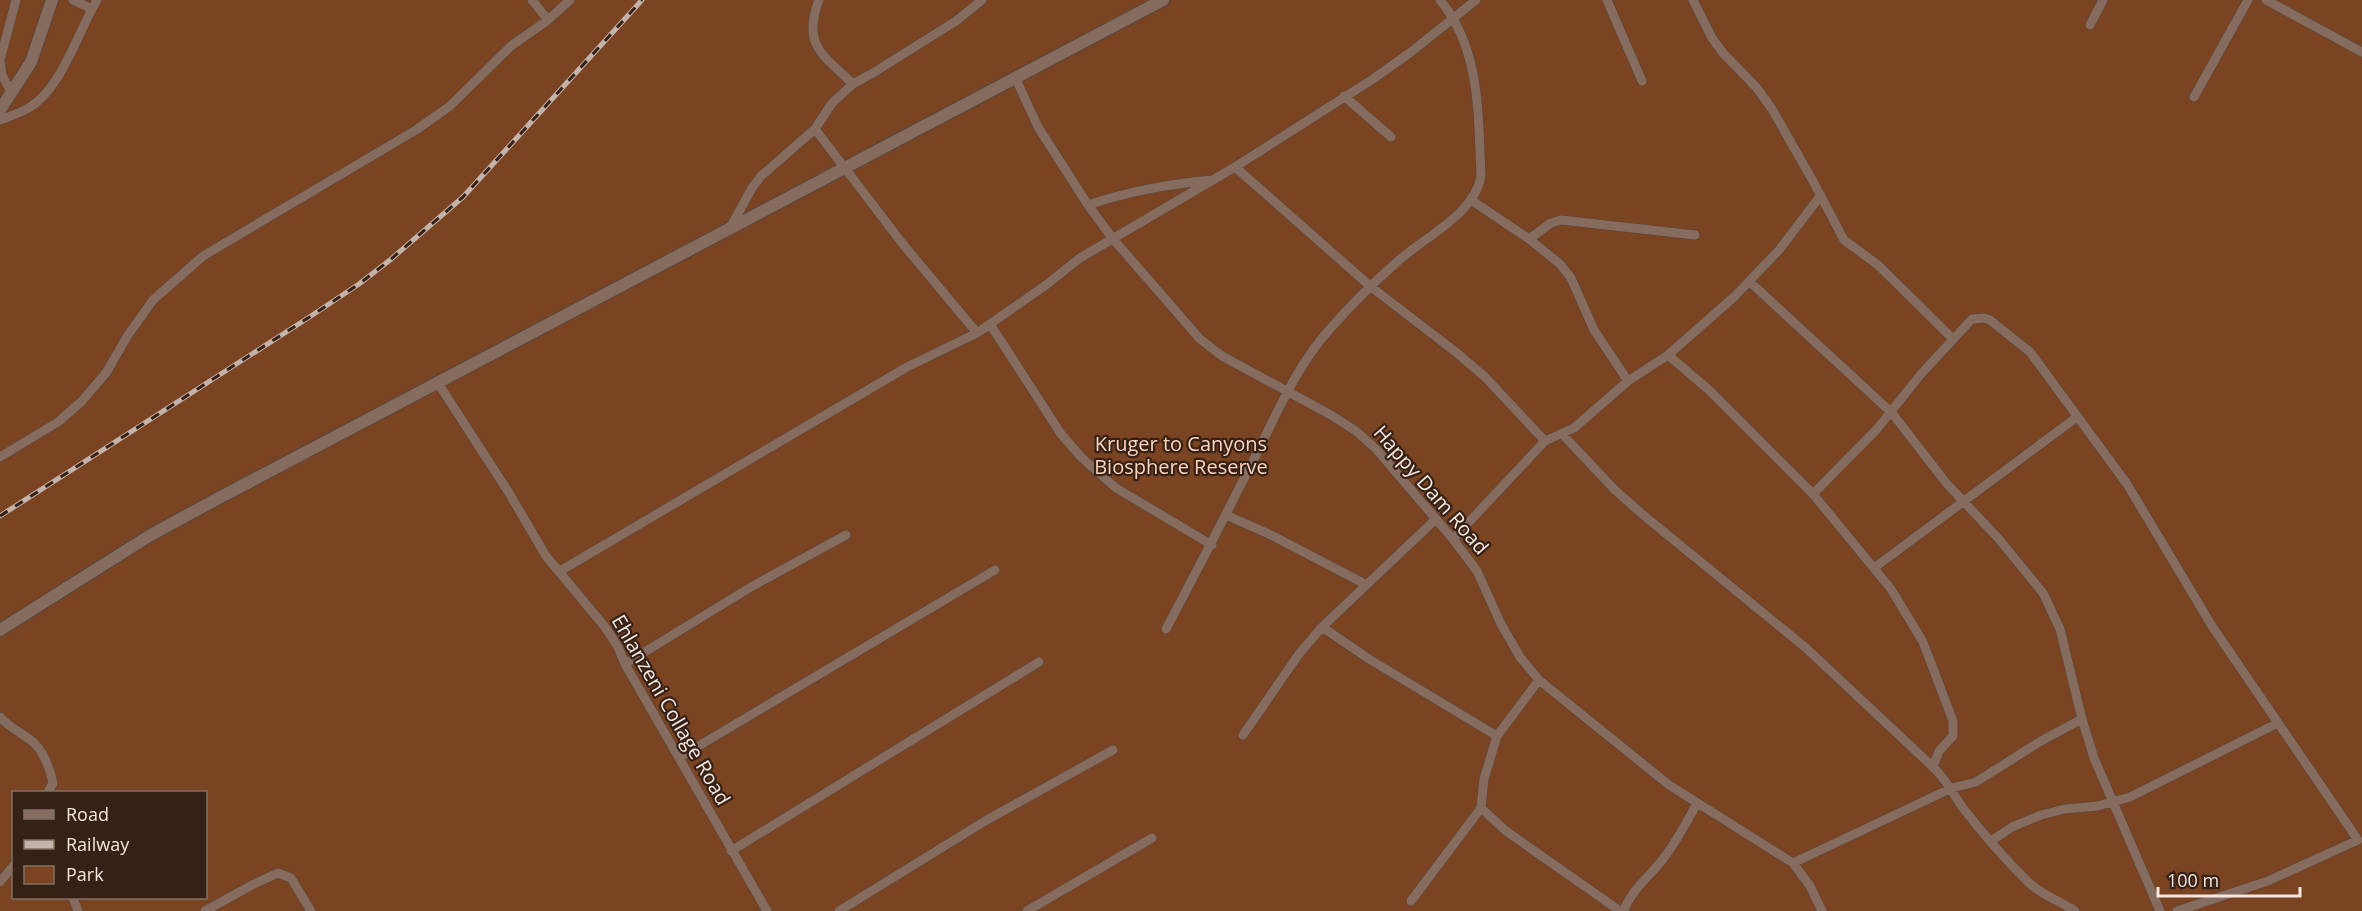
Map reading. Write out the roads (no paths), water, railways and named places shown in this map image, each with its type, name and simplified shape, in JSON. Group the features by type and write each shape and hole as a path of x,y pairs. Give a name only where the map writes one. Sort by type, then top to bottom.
{"street":[{"path":"12,93 2,75 0,60 16,0"},
{"path":"0,110 24,76 36,50 52,0"},
{"path":"0,120 31,107 47,92 75,46 94,4 73,0"},
{"path":"532,0 548,20"},
{"path":"819,0 811,30 815,42 827,59 853,84"},
{"path":"729,230 761,176 815,129 825,110 853,84 956,21 982,0"},
{"path":"0,630 149,536 351,427 1163,0"},
{"path":"1166,629 1212,545 1287,390 1305,360 1328,331 1370,286 1452,218 1477,191 1481,176 1474,76 1469,52 1454,18 1440,0"},
{"path":"560,571 907,367 977,333 1080,258 1235,167 1411,52 1476,0"},
{"path":"1607,0 1642,81"},
{"path":"1693,0 1712,38 1723,53 1756,87 1772,109 1844,240 1878,264 1952,338"},
{"path":"2090,25 2103,0"},
{"path":"2194,97 2248,0"},
{"path":"2266,0 2362,52"},
{"path":"0,457 58,422 81,402 106,373 128,335 153,300 203,256 416,130 450,106 512,46 548,20 568,1"},
{"name":"Happy Dam Road","path":"1016,79 1038,127 1088,205 1113,239 1200,339 1222,356 1287,390 1356,431 1377,450 1454,539 1477,571 1501,624 1520,657 1539,680 1669,785 1793,863 1810,886 1822,911"},
{"path":"1344,96 1391,137"},
{"path":"815,129 867,194 902,243 977,333"},
{"path":"1235,167 1370,286 1457,352 1485,377 1545,441"},
{"path":"1088,205 1121,194 1161,185 1214,180"},
{"path":"1454,539 1545,441 1563,435 1628,381 1668,355 1750,282 1804,219 1821,195"},
{"path":"1471,200 1547,252 1570,278 1594,330 1628,381"},
{"path":"1529,239 1551,223 1561,220 1695,235"},
{"path":"1750,282 1892,413 1942,477 2031,576 2051,608 2060,629 2082,718 2112,802 2160,911"},
{"path":"1813,494 1892,413 1921,374 1972,319 1990,320 2030,352 2127,484 2185,584 2358,840 2268,881 2177,911"},
{"path":"990,324 1061,434 1082,458 1116,488 1212,545"},
{"path":"1668,355 1709,390 1813,494 1891,589 1923,642 1953,721 1953,736 1939,751 1933,767"},
{"name":"Ehlanzeni Collage Road","path":"438,382 546,556 618,646 625,664 767,911"},
{"path":"1874,568 2077,417"},
{"path":"1563,435 1635,508 1806,648 1933,767 1952,788 1959,803 1991,842 2029,883 2044,895 2075,911"},
{"path":"1226,515 1273,536 1365,584"},
{"path":"1243,735 1299,654 1322,627 1436,519"},
{"path":"625,664 752,587 846,535"},
{"path":"680,757 994,570"},
{"path":"1322,627 1369,659 1497,736"},
{"path":"731,851 1039,662"},
{"path":"1411,901 1481,808 1484,779 1497,736 1539,680"},
{"path":"0,717 6,724 35,744 41,752 53,783 49,791"},
{"path":"1793,863 1952,788 1976,782 2040,741 2082,718"},
{"path":"1991,842 2012,827 2041,815 2112,802 2130,796 2278,723"},
{"path":"839,911 985,821 1113,750"},
{"path":"1624,911 1629,901 1663,860 1697,803"},
{"path":"1481,808 1506,831 1620,911"},
{"path":"1027,911 1152,838"},
{"path":"0,882 12,868"},
{"path":"205,911 278,873 291,878 311,911"}],"railway":[{"path":"0,516 311,316 390,260 463,197 642,0"}],"park label":[{"name":"Kruger to Canyons Biosphere Reserve","path":"1181,456"}]}
